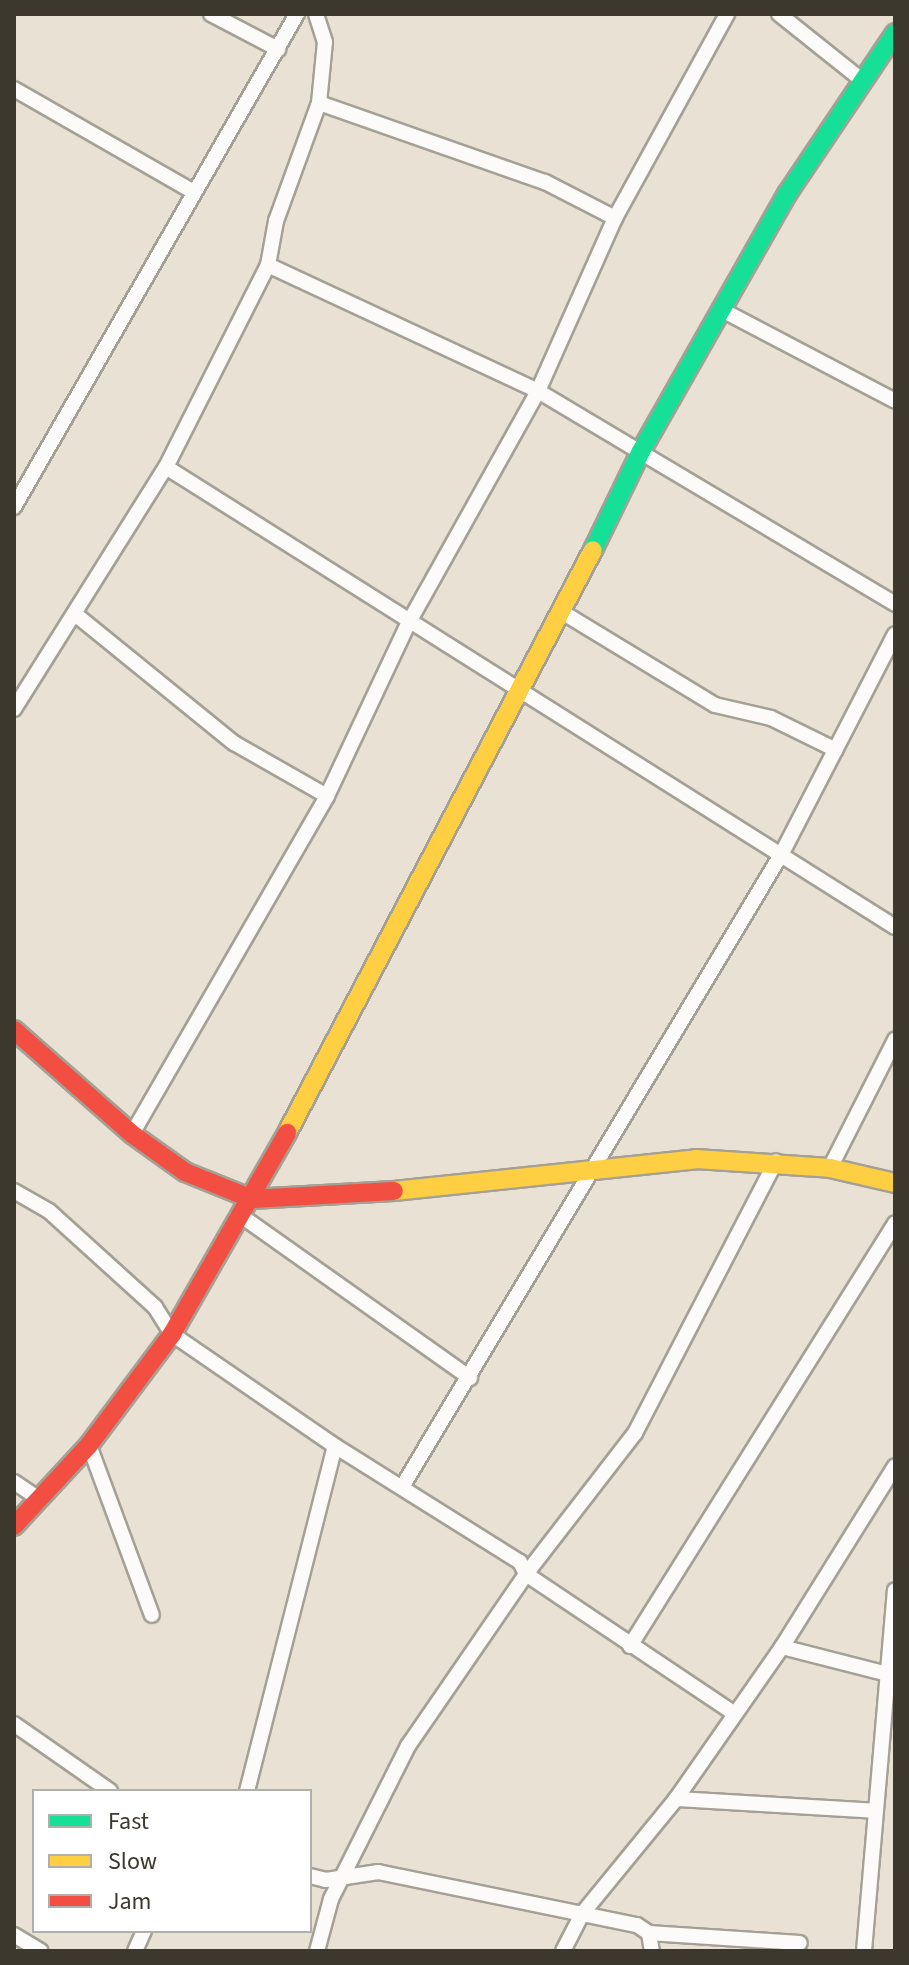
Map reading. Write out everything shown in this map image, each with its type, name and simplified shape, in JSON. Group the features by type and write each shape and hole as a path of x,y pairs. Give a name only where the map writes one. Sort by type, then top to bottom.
{"street":[{"path":"211,14 278,49"},
{"path":"14,507 297,14"},
{"path":"132,1134 327,796 409,622 538,391 615,218 727,14"},
{"path":"779,14 863,81"},
{"path":"14,709 166,467 268,265 276,221 319,103 326,58 319,16"},
{"path":"14,1526 89,1445 172,1334 252,1199 562,612 641,451 787,194 895,33"},
{"path":"14,89 194,192"},
{"path":"319,103 545,182 615,218"},
{"path":"268,265 538,391 895,604"},
{"path":"722,310 895,401"},
{"path":"166,467 895,927"},
{"path":"562,612 715,705 771,718 836,750"},
{"path":"75,614 234,743 327,796"},
{"path":"402,1487 598,1167 782,853 895,634"},
{"path":"14,1030 132,1134 185,1172 252,1199 324,1199 683,1159 776,1161 830,1168 895,1183"},
{"path":"830,1168 895,1040"},
{"path":"317,1951 331,1899 344,1876 363,1827 408,1746 526,1574 635,1433 776,1161"},
{"path":"14,1191 49,1211 155,1307 172,1334 335,1446 520,1562 526,1574 734,1713"},
{"path":"240,1215 470,1378"},
{"path":"630,1646 895,1223"},
{"path":"89,1445 152,1615"},
{"path":"248,1789 335,1446"},
{"path":"563,1951 582,1914 676,1799 782,1647 895,1466"},
{"path":"14,1482 38,1498"},
{"path":"864,1951 888,1674 894,1641 895,1590"},
{"path":"782,1647 888,1674"},
{"path":"14,1724 107,1789"},
{"path":"676,1799 876,1811"},
{"path":"312,1876 378,1872 637,1925 649,1933 800,1943"},
{"path":"649,1933 652,1951"},
{"path":"14,1935 41,1951"}],"traffic: fast":[{"path":"593,550 641,451 787,194 895,33"}],"traffic: slow":[{"path":"287,1133 593,550"},
{"path":"394,1191 696,1159 830,1168 895,1183"}],"traffic: jam":[{"path":"14,1030 132,1134 185,1172 252,1199 394,1191"},
{"path":"14,1526 89,1445 172,1334 287,1133"}]}
